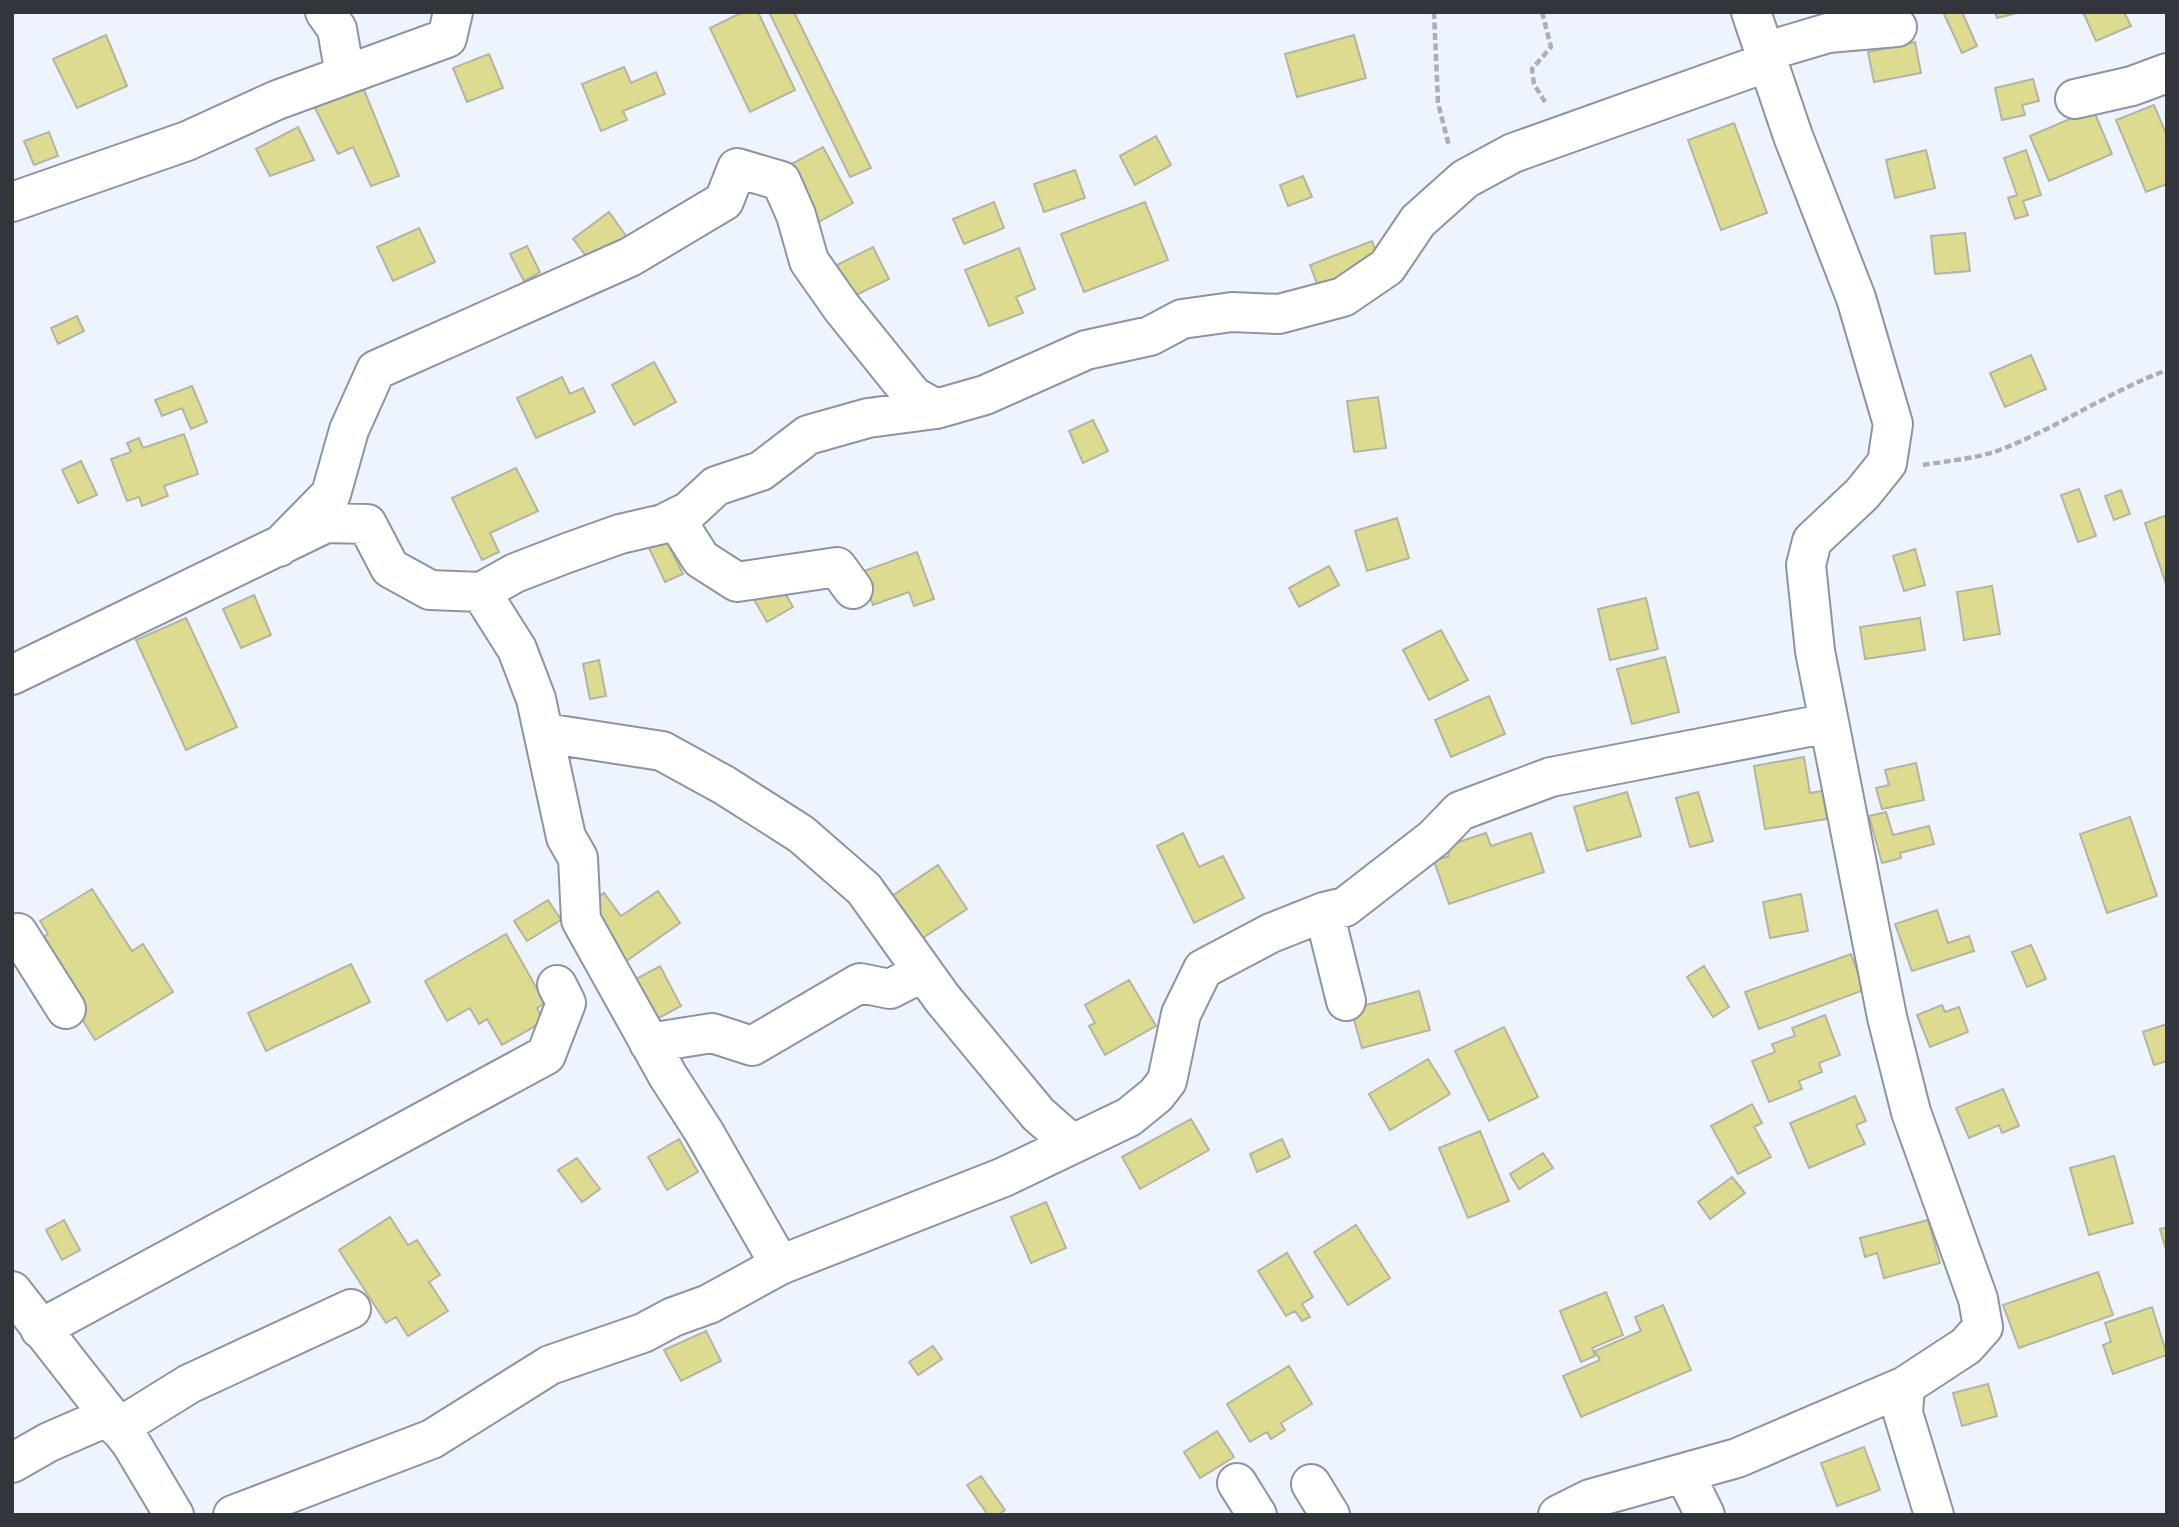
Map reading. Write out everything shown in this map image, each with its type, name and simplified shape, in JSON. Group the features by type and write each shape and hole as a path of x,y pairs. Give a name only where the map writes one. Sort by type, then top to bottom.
{"street":[{"path":"12,202 187,141 277,100 447,38 453,12"},
{"path":"1558,1515 1590,1499 1737,1458 1905,1386 1966,1346 1983,1326 1978,1299 1911,1112 1887,1017 1815,651 1806,565 1812,541 1863,494 1887,463 1893,424 1866,330 1751,12"},
{"path":"338,18 345,75"},
{"path":"12,675 326,523 367,524 390,568 430,590 481,592 515,573 566,553 675,518 689,511 716,485 761,471 808,435 868,418 936,409 985,395 1086,350 1150,336 1182,319 1232,312 1279,314 1343,297 1387,267 1418,221 1465,179 1513,153 1828,33 1897,27"},
{"path":"2075,99 2132,86 2167,73"},
{"path":"279,547 331,494 349,430 376,370 630,257 724,201 737,168 781,181 796,215 809,261 842,309 913,396 936,409"},
{"path":"675,518 701,559 737,582 837,567 853,589"},
{"path":"481,592 517,649 545,733 566,836 578,858 580,920 649,1044 780,1265"},
{"path":"233,1515 432,1439 550,1365 643,1333 673,1317 709,1304 780,1265 1004,1177 1129,1117 1156,1095 1167,1081 1181,1014 1203,970 1271,933 1324,912 1345,907 1366,894 1404,859 1434,838 1460,811 1552,777 1829,723"},
{"path":"545,733 662,751 724,785 801,834 864,890 923,972 1038,1114 1072,1144"},
{"path":"1324,912 1346,1001"},
{"path":"12,935 18,933 66,1009"},
{"path":"649,1044 712,1033 752,1046 860,983 890,989 923,972"},
{"path":"40,1329 546,1055 566,1003 557,985"},
{"path":"12,1291 113,1422 174,1515"},
{"path":"12,1463 48,1442 113,1422 351,1309"},
{"path":"1905,1386 1903,1413 1934,1515"},
{"path":"1685,1473 1705,1515"},
{"path":"1237,1483 1257,1515"}],"path":[{"path":"1434,12 1438,103 1448,144 1465,179"},
{"path":"1542,12 1550,47 1532,69 1534,84 1553,116 1560,137"},
{"path":"1887,463 1916,466 1994,452 2167,370"}],"building":[{"path":"743,12 758,12 795,90 750,112 710,28"},
{"path":"769,12 794,12 871,168 850,177"},
{"path":"1943,12 1962,12 1977,46 1962,53"},
{"path":"1995,12 2021,12 1997,18"},
{"path":"2083,12 2124,12 2131,26 2096,41"},
{"path":"106,35 127,86 77,108 53,59"},
{"path":"1354,35 1366,78 1297,97 1285,54"},
{"path":"1915,42 1921,73 1874,82 1868,52"},
{"path":"489,54 503,88 467,102 453,68"},
{"path":"624,67 631,83 656,72 665,94 623,111 627,120 601,131 582,84"},
{"path":"2033,79 2039,101 2022,105 2025,115 2002,120 1995,88"},
{"path":"362,85 399,176 371,186 353,147 338,154 313,104"},
{"path":"2154,105 2167,136 2167,184 2146,192 2116,120"},
{"path":"2093,109 2112,154 2049,181 2030,136"},
{"path":"1734,123 1767,213 1721,230 1688,140"},
{"path":"298,127 314,160 270,176 256,149"},
{"path":"49,132 58,156 34,165 24,141"},
{"path":"1156,136 1171,165 1135,185 1120,156"},
{"path":"823,147 853,203 817,223 786,167"},
{"path":"1926,150 1935,188 1895,198 1886,160"},
{"path":"2026,150 2041,195 2023,201 2028,215 2015,219 2008,198 2017,195 2004,158"},
{"path":"1075,170 1085,198 1044,212 1034,184"},
{"path":"1303,176 1312,197 1288,206 1280,185"},
{"path":"994,202 1004,228 964,244 953,219"},
{"path":"1145,202 1168,260 1084,292 1061,234"},
{"path":"609,212 629,240 593,265 573,239"},
{"path":"419,228 435,262 393,281 377,247"},
{"path":"1965,233 1970,271 1935,274 1931,236"},
{"path":"1372,241 1380,262 1318,286 1310,265"},
{"path":"527,246 540,272 524,281 510,254"},
{"path":"873,247 889,279 848,299 833,267"},
{"path":"1019,248 1035,289 1016,297 1023,313 989,326 965,270"},
{"path":"77,316 84,331 58,344 51,328"},
{"path":"2031,355 2046,389 2005,407 1990,373"},
{"path":"654,362 676,402 634,425 612,385"},
{"path":"562,377 570,394 583,388 595,412 536,438 517,398"},
{"path":"192,386 207,422 191,429 182,408 162,416 155,400"},
{"path":"1378,397 1386,448 1354,452 1347,401"},
{"path":"1093,420 1108,451 1083,463 1069,431"},
{"path":"184,434 198,474 164,486 168,496 142,506 139,497 127,501 111,459 131,452 127,443 139,438 143,448"},
{"path":"81,461 97,495 78,503 62,470"},
{"path":"516,468 538,511 490,533 499,552 482,560 452,498"},
{"path":"2079,489 2096,536 2078,542 2061,495"},
{"path":"2121,490 2130,514 2114,520 2105,496"},
{"path":"2167,515 2167,583 2166,584 2145,523"},
{"path":"1397,518 1409,558 1367,571 1355,531"},
{"path":"666,540 683,574 665,582 649,548"},
{"path":"1915,549 1925,585 1904,591 1893,556"},
{"path":"917,552 934,599 914,606 909,592 873,605 861,572"},
{"path":"1329,566 1339,585 1299,607 1289,588"},
{"path":"779,583 793,607 767,622 753,598"},
{"path":"1992,586 2000,634 1964,640 1957,592"},
{"path":"254,595 271,635 241,648 223,609"},
{"path":"1646,598 1658,649 1610,660 1598,609"},
{"path":"186,618 237,727 186,750 136,640"},
{"path":"1920,618 1925,650 1865,659 1860,627"},
{"path":"1441,630 1468,680 1429,700 1403,650"},
{"path":"1665,657 1679,712 1632,724 1617,669"},
{"path":"599,660 606,696 590,699 583,664"},
{"path":"1489,696 1505,734 1451,757 1435,720"},
{"path":"1804,757 1810,793 1822,791 1827,819 1765,829 1754,766"},
{"path":"1916,763 1924,800 1882,809 1876,788 1889,785 1885,770"},
{"path":"1627,792 1641,836 1587,851 1574,807"},
{"path":"1698,792 1713,841 1690,847 1676,798"},
{"path":"1886,812 1893,835 1929,826 1934,844 1900,853 1901,858 1882,863 1869,816"},
{"path":"2130,817 2157,896 2107,913 2080,834"},
{"path":"1183,833 1199,867 1223,856 1244,898 1194,923 1157,846"},
{"path":"1486,833 1491,846 1531,833 1544,872 1449,904 1434,861 1449,856 1446,846"},
{"path":"938,865 967,909 921,939 892,896"},
{"path":"92,889 132,951 143,944 173,992 95,1040 34,943 48,934 40,921"},
{"path":"658,891 680,923 622,964 583,908 604,893 621,916"},
{"path":"1801,894 1808,931 1770,938 1763,902"},
{"path":"548,900 561,920 527,941 514,921"},
{"path":"1937,910 1948,943 1969,936 1974,951 1912,971 1895,924"},
{"path":"506,934 545,1003 537,1008 544,1021 502,1045 487,1019 479,1024 470,1008 447,1021 425,981"},
{"path":"2031,945 2046,979 2027,987 2012,952"},
{"path":"1851,954 1864,990 1759,1029 1745,992"},
{"path":"351,964 370,1002 266,1051 248,1013"},
{"path":"660,966 681,1006 644,1026 623,986"},
{"path":"1704,966 1729,1007 1713,1017 1687,977"},
{"path":"1129,980 1156,1026 1105,1055 1089,1026 1095,1023 1085,1005"},
{"path":"1419,991 1430,1030 1362,1048 1351,1009"},
{"path":"1942,1005 1945,1012 1959,1007 1968,1032 1930,1047 1917,1015"},
{"path":"1825,1015 1840,1055 1819,1063 1822,1072 1799,1081 1802,1089 1769,1102 1752,1061 1775,1052 1772,1044 1795,1036 1792,1028"},
{"path":"2167,1024 2167,1061 2154,1065 2143,1032"},
{"path":"1504,1027 1538,1097 1489,1121 1455,1051"},
{"path":"1428,1059 1450,1094 1390,1130 1369,1094"},
{"path":"2003,1089 2019,1126 2002,1133 1999,1125 1969,1138 1956,1108"},
{"path":"1855,1096 1866,1121 1856,1125 1865,1144 1809,1168 1790,1123"},
{"path":"1752,1104 1762,1123 1754,1127 1771,1157 1738,1174 1711,1126"},
{"path":"1191,1119 1209,1150 1140,1189 1122,1157"},
{"path":"1480,1131 1509,1201 1468,1218 1439,1148"},
{"path":"679,1139 698,1172 667,1190 648,1157"},
{"path":"1282,1139 1290,1157 1257,1172 1250,1154"},
{"path":"1543,1153 1553,1168 1519,1189 1510,1174"},
{"path":"2114,1156 2133,1223 2089,1235 2070,1168"},
{"path":"577,1158 600,1189 582,1202 558,1170"},
{"path":"1732,1177 1745,1193 1710,1219 1698,1202"},
{"path":"1046,1202 1066,1248 1031,1263 1011,1217"},
{"path":"390,1217 408,1245 417,1240 440,1275 429,1282 448,1311 408,1336 396,1317 386,1323 339,1250"},
{"path":"64,1220 80,1250 62,1260 46,1230"},
{"path":"1928,1220 1940,1263 1884,1278 1877,1253 1865,1257 1860,1238"},
{"path":"1356,1225 1390,1278 1348,1305 1314,1252"},
{"path":"2167,1227 2167,1250 2166,1250 2160,1229"},
{"path":"1287,1253 1313,1297 1302,1304 1310,1317 1302,1321 1295,1311 1286,1316 1258,1271"},
{"path":"2098,1272 2113,1315 2019,1348 2003,1305"},
{"path":"1606,1292 1623,1335 1592,1348 1595,1356 1581,1362 1560,1311"},
{"path":"1663,1305 1691,1370 1581,1417 1563,1376 1600,1360 1595,1351 1641,1331 1635,1317"},
{"path":"2152,1307 2167,1355 2113,1374 2103,1345 2111,1342 2105,1323"},
{"path":"706,1331 721,1361 681,1381 664,1350"},
{"path":"933,1346 942,1359 918,1375 909,1362"},
{"path":"1289,1366 1312,1404 1281,1423 1285,1430 1271,1439 1267,1432 1250,1442 1227,1404"},
{"path":"1988,1384 1997,1416 1962,1426 1953,1393"},
{"path":"1217,1431 1234,1457 1200,1478 1184,1452"},
{"path":"1864,1447 1880,1490 1837,1506 1821,1463"},
{"path":"981,1476 1005,1510 998,1515 988,1515 967,1485"}]}
